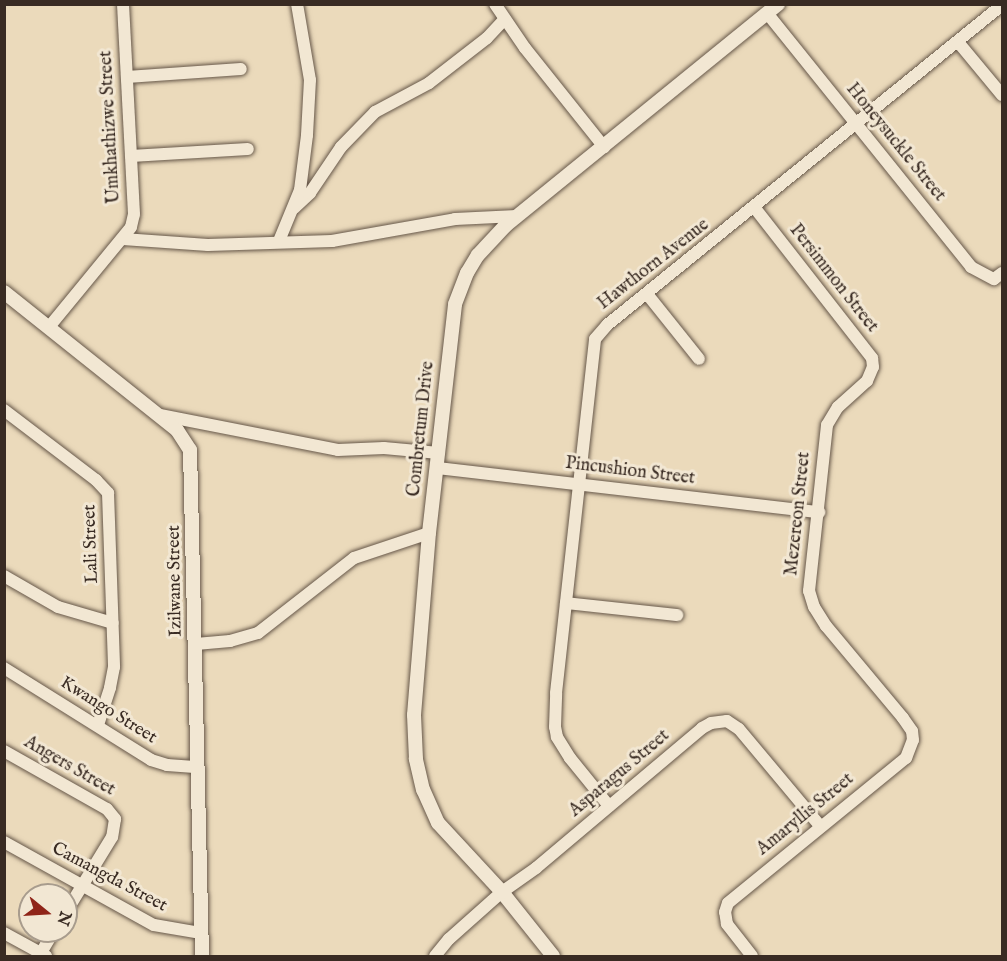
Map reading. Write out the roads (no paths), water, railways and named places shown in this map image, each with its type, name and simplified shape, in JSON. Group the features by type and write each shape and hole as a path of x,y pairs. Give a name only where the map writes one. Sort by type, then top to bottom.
{"street":[{"name":"Umkhathizwe Street","path":"49,327 123,240 131,227 134,214 123,4"},
{"path":"279,241 294,207 302,179 310,80 297,5 302,4"},
{"path":"495,4 569,105 604,147"},
{"name":"Hawthorn Avenue","path":"609,806 578,770 557,737 556,693 595,339 607,326 1002,5"},
{"name":"Honeysuckle Street","path":"772,9 856,124 971,267 994,279 1002,273"},
{"name":"Combretum Drive","path":"553,957 502,892 438,823 423,790 416,759 414,715 429,533 455,304 467,273 478,255 517,216 772,9"},
{"path":"294,207 310,193 341,147 375,112 429,83 487,38 505,19"},
{"path":"958,42 1002,95"},
{"path":"127,77 240,69"},
{"path":"131,156 248,149"},
{"name":"Persimmon Street","path":"755,208 872,358 871,375"},
{"path":"123,240 208,245 332,241 455,219 517,216"},
{"name":"Izilwane Street","path":"4,292 177,429 190,450 202,957"},
{"path":"647,294 699,359"},
{"name":"Mezereon Street","path":"871,375 838,407 826,425 819,512 809,591 814,607 844,651 912,731 912,748"},
{"name":"Lali Street","path":"4,410 96,480 108,493 113,678 98,725"},
{"path":"160,415 338,450 384,448 439,453"},
{"name":"Pincushion Street","path":"437,468 819,512"},
{"path":"196,644 230,641 258,633 354,558 429,533"},
{"path":"4,576 58,607 113,623"},
{"path":"566,603 677,615"},
{"name":"Kwango Street","path":"4,668 151,760 167,765 198,767"},
{"name":"Asparagus Street","path":"435,957 449,939 502,892 702,728 727,721 740,729 820,826"},
{"name":"Amaryllis Street","path":"752,957 730,930 725,912 731,899 906,758 912,748"},
{"name":"Angers Street","path":"4,751 112,813 115,825 112,837 78,892"},
{"name":"Camangda Street","path":"4,842 154,925 201,933"},
{"path":"4,933 42,956"}]}
